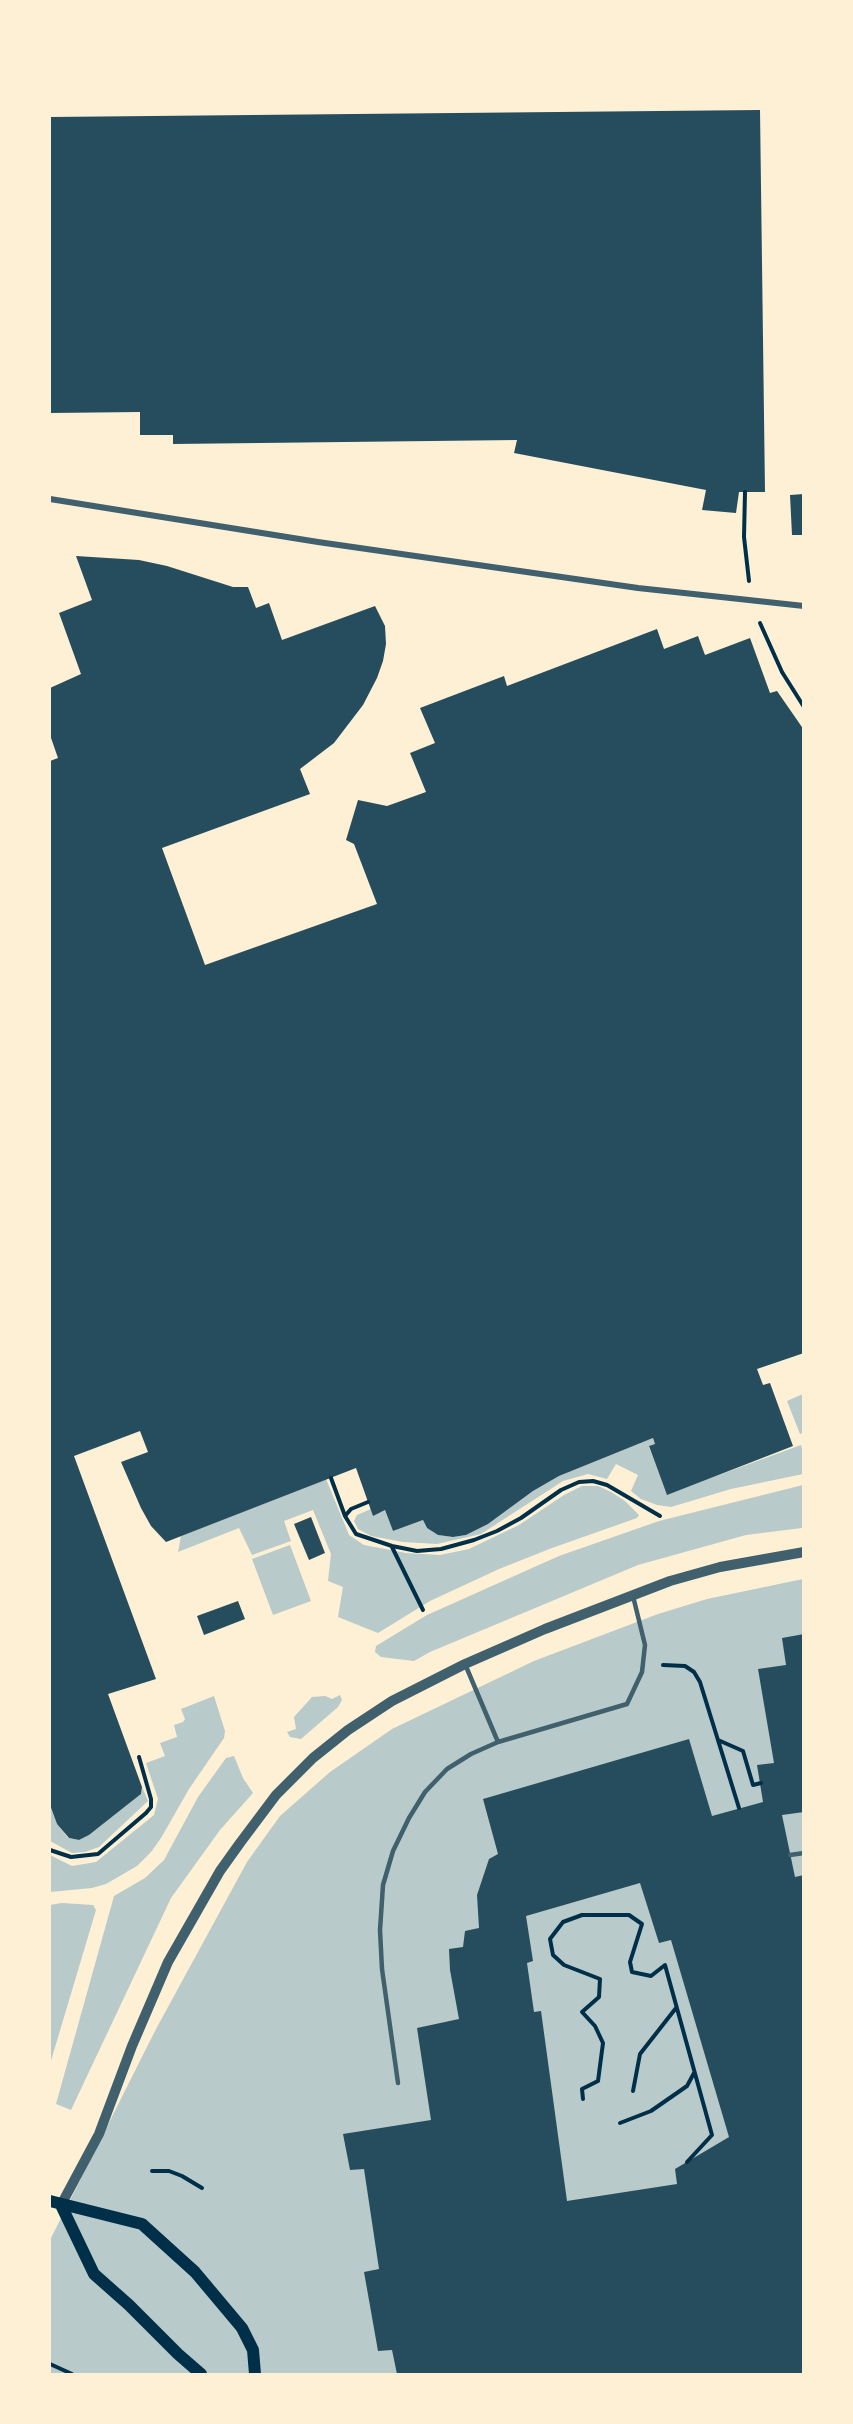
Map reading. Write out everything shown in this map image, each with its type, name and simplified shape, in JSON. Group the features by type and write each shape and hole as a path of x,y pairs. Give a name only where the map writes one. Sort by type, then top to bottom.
{"main road":[{"path":"56,2203 94,2274 201,2374"},
{"path":"56,2203 142,2224 195,2272 242,2328 253,2350 255,2374"}],"street":[{"path":"50,500 318,542 638,588 804,606"},
{"path":"56,2203 99,2134 132,2046 168,1962 220,1871 260,1815 297,1772 348,1730 392,1701 465,1664 545,1629 633,1594 720,1567 804,1552"}],"lane":[{"path":"398,2084 381,1969 380,1930 383,1885 393,1851 425,1792 447,1769 498,1742 627,1704 642,1672 645,1645 633,1594"},
{"path":"465,1664 498,1742"},
{"path":"790,1855 804,1853"}],"path":[{"path":"331,1478 345,1516 356,1534 392,1546 417,1551 441,1549 474,1540 521,1518 561,1490 579,1482 592,1481 607,1485 660,1516"},
{"path":"345,1516 351,1509 368,1502"},
{"path":"392,1546 423,1611"},
{"path":"643,1661 685,1666 694,1672 700,1682 739,1808"},
{"path":"718,1740 743,1751 753,1785 761,1784"},
{"path":"50,1850 71,1857 98,1854 146,1813 151,1807 151,1799 140,1757"},
{"path":"583,2099 582,2089 598,2080 603,2043 595,2026 582,2012 599,1997 600,1979 564,1965 553,1955 550,1939 563,1922 582,1915 629,1915 642,1924 630,1962 632,1972 651,1976 665,1965 712,2135 687,2162"},
{"path":"633,2091 640,2054 676,2008"},
{"path":"620,2123 651,2111 669,2099 687,2086 694,2072"},
{"path":"152,2171 169,2171 202,2188"},
{"path":"50,2364 72,2374"}],"shaded area":[{"path":"803,1394 803,1433 800,1434 787,1401"},
{"path":"653,1438 655,1444 649,1447 667,1494 801,1445 803,1474 731,1489 671,1507 641,1499 631,1491 638,1475 616,1464 607,1479 588,1474 563,1481 481,1534 437,1544 403,1542 371,1536 358,1529 354,1521 357,1515 371,1509 373,1515 385,1510 393,1531 423,1520 427,1528 438,1535 453,1537 466,1535 488,1524 533,1491 559,1476"},
{"path":"326,1479 349,1535 364,1545 406,1553 440,1555 469,1549 519,1525 564,1495 582,1486 598,1486 611,1492 625,1501 639,1515 637,1518 499,1569 430,1601 378,1633 338,1617 343,1587 328,1581 331,1554 313,1510 284,1521 291,1541 252,1555 239,1528 178,1552 181,1536"},
{"path":"803,1485 802,1528 746,1535 638,1565 430,1652 414,1661 381,1657 375,1652 376,1646 427,1615 559,1556 659,1521"},
{"path":"290,1545 311,1601 273,1615 252,1559"},
{"path":"803,1579 803,2374 50,2374 50,2240 156,2029 247,1862 280,1816 330,1772 392,1729 534,1661 658,1614 707,1599"},
{"path":"340,1695 342,1700 338,1707 301,1739 290,1737 287,1732 296,1729 294,1717 312,1697 325,1696 332,1699"},
{"path":"214,1696 225,1731 224,1738 189,1789 151,1852 137,1866 106,1884 92,1888 50,1892 50,1855 72,1866 96,1862 154,1815 158,1799 146,1763 165,1756 160,1743 177,1737 174,1725 185,1719 181,1709"},
{"path":"234,1756 243,1778 253,1793 220,1830 171,1898 71,2110 56,2104 114,1896 145,1878 164,1860 198,1797 226,1758"},
{"path":"142,1787 148,1801 99,1847 85,1852 72,1853 50,1841 50,1805 57,1824 68,1838 79,1840 89,1835 141,1794"},
{"path":"62,1903 93,1905 96,1910 50,2064 50,1905"}],"building":[{"path":"760,110 765,492 739,492 736,513 702,510 706,490 514,453 517,440 173,444 173,435 140,435 140,412 50,413 50,117"},
{"path":"804,494 804,535 792,535 790,495"},
{"path":"76,556 139,560 167,566 233,587 248,587 256,608 269,603 282,640 375,606 385,626 386,644 383,661 363,705 334,743 300,769 310,794 162,848 205,965 377,904 354,844 346,840 358,800 387,806 426,792 410,753 435,743 420,708 504,676 507,686 657,629 664,649 698,636 705,655 750,638 770,693 777,691 804,730 804,1353 757,1369 763,1385 770,1383 793,1446 667,1495 649,1446 655,1444 653,1438 559,1476 533,1491 488,1524 466,1535 453,1537 438,1535 427,1528 423,1520 393,1531 385,1510 373,1516 356,1468 166,1542 151,1526 121,1462 148,1452 140,1431 74,1456 156,1679 108,1694 142,1787 141,1794 89,1835 79,1840 69,1838 57,1824 50,1805 50,761 58,758 50,735 50,688 81,674 59,613 92,600"},
{"path":"311,1517 325,1553 309,1560 294,1524"},
{"path":"238,1601 245,1619 204,1635 197,1616"},
{"path":"804,1634 804,1812 782,1815 795,1877 804,1875 804,2374 397,2374 392,2350 378,2351 364,2272 379,2269 364,2169 350,2170 343,2134 431,2120 417,2028 459,2019 450,1970 449,1949 463,1947 465,1931 479,1928 477,1895 489,1859 498,1854 483,1799 689,1739 712,1816 763,1802 757,1765 774,1763 758,1669 786,1665 782,1638","holes":["640,1883 659,1943 671,1940 729,2137 675,2169 677,2184 567,2201 541,2011 534,2012 527,1963 533,1961 526,1916"]}]}
